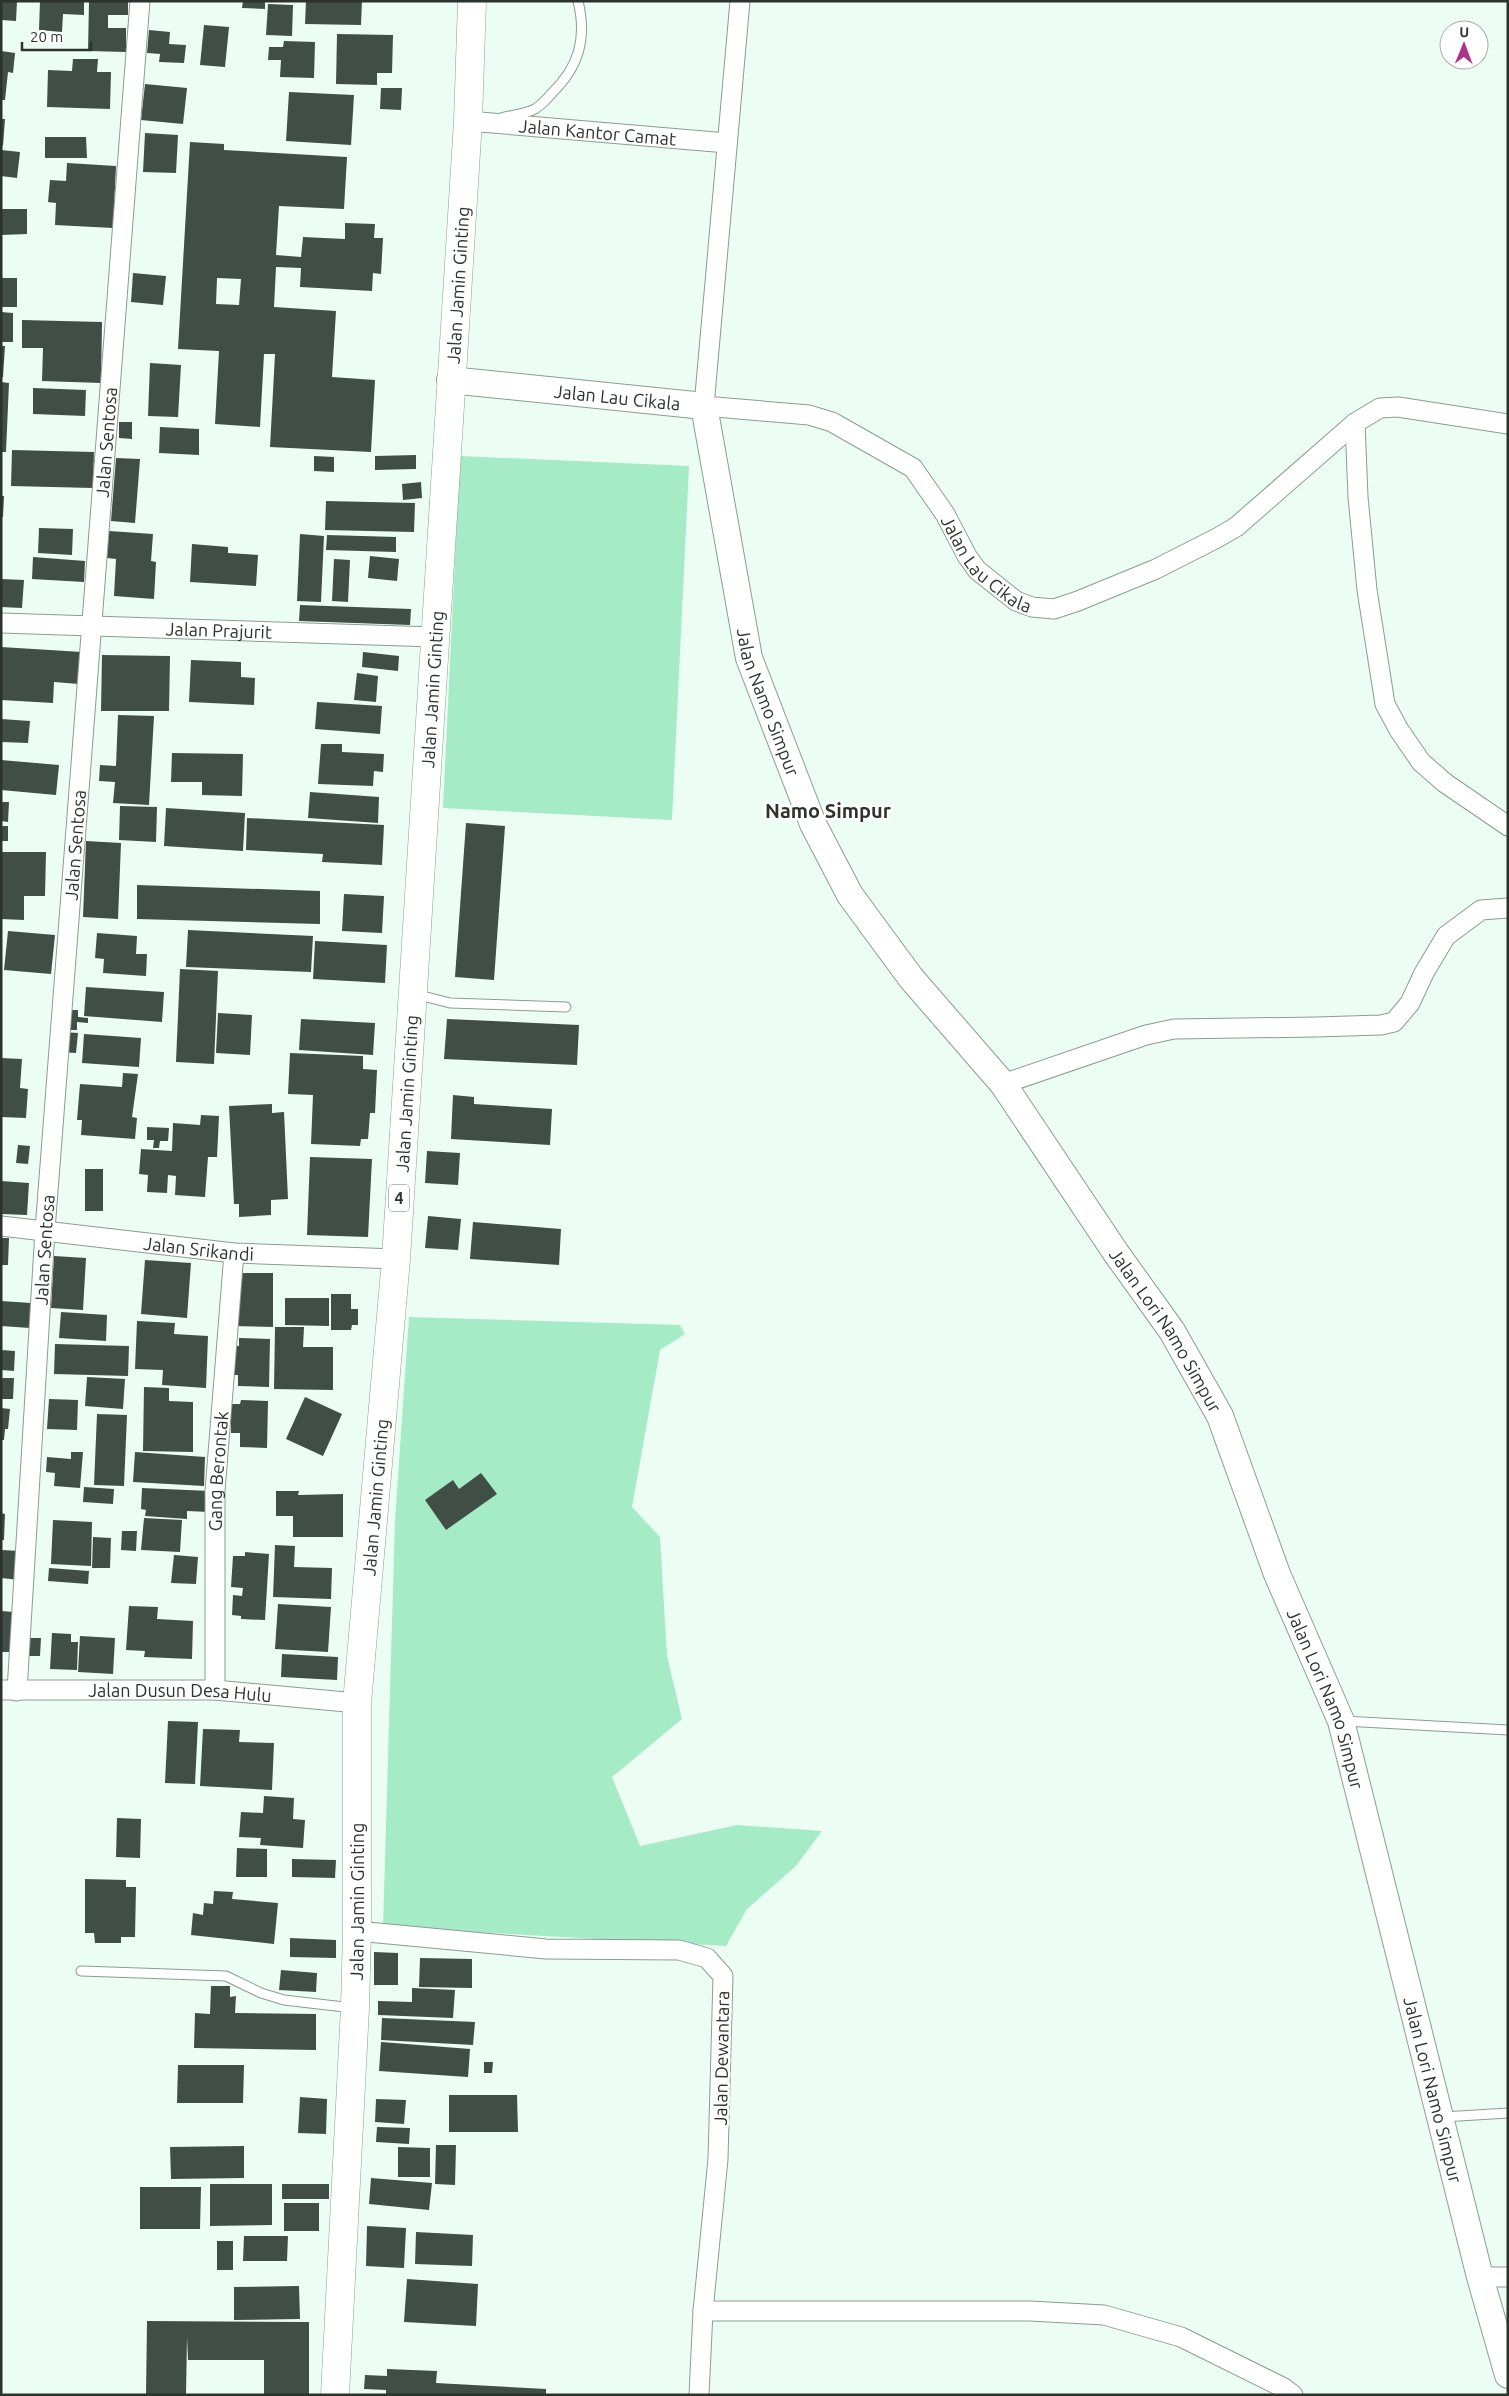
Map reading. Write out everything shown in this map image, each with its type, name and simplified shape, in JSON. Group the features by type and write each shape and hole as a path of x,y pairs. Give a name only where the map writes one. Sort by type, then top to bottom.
{"highway":[{"name":"Jalan Jamin Ginting","path":"335,2395 355,2008 357,1703 396,1259 450,380 475,123 472,1"}],"street":[{"name":"Jalan Sentosa","path":"9,1690 93,627 140,1"},
{"path":"704,406 740,1"},
{"name":"Jalan Kantor Camat","path":"475,123 726,142"},
{"name":"Jalan Lau Cikala","path":"450,380 809,415 832,422 913,468 945,514 967,556 993,584 1016,601 1032,607 1054,608 1078,601 1156,569 1236,527 1356,423 1380,408 1389,406 1508,424"},
{"name":"Jalan Namo Simpur","path":"704,406 749,658 813,824 850,895 911,978 1003,1084"},
{"path":"1356,423 1358,497 1367,590 1385,704 1399,730 1421,762 1445,783 1508,826"},
{"name":"Jalan Prajurit","path":"1,623 435,637"},
{"path":"1003,1084 1146,1034 1174,1029 1381,1025 1394,1022 1410,1003 1424,972 1446,936 1481,910 1508,908"},
{"name":"Jalan Lori Namo Simpur","path":"1003,1084 1116,1253 1172,1331 1220,1416 1276,1574 1341,1721 1480,2277 1508,2375"},
{"name":"Jalan Srikandi","path":"1,1226 234,1253 396,1259"},
{"name":"Gang Berontak","path":"214,1690 215,1491 234,1253"},
{"name":"Jalan Dusun Desa Hulu","path":"9,1690 214,1690 357,1703"},
{"name":"Jalan Dewantara","path":"357,1931 546,1948 679,1950 707,1958 723,1976 718,2159 703,2311 699,2395"},
{"path":"1480,2277 1508,2277"},
{"path":"703,2311 1030,2311 1104,2315 1181,2337 1284,2388 1293,2395"}],"lane":[{"path":"475,123 534,109 559,87 574,68 579,54 581,38 578,1"},
{"path":"412,993 450,1003 566,1007"},
{"path":"1341,1721 1508,1730"},
{"path":"81,1971 226,1976 260,1993 284,2000 355,2008"},
{"path":"1440,2117 1508,2113"}],"green space":[{"path":"460,456 689,466 672,820 443,808"},
{"path":"409,1317 680,1325 685,1334 660,1350 632,1507 660,1537 667,1656 682,1719 612,1777 640,1846 737,1825 822,1831 796,1866 747,1909 726,1946 383,1927 395,1520"}],"building":[{"path":"1,1 17,1 16,21 1,20"},
{"path":"40,1 84,1 84,15 63,14 62,32 39,30"},
{"path":"89,1 128,1 128,15 108,15 108,28 126,28 126,52 88,51"},
{"path":"243,1 265,1 265,9 242,8"},
{"path":"306,1 362,1 361,25 305,24"},
{"path":"268,4 293,5 292,36 266,35"},
{"path":"204,25 229,27 225,67 200,65"},
{"path":"149,30 170,32 169,44 186,45 184,63 159,62 160,54 147,53"},
{"path":"337,34 393,35 392,73 377,73 377,85 336,84"},
{"path":"284,41 315,42 314,78 280,77 281,60 268,60 269,47 283,47"},
{"path":"1,51 15,53 13,73 8,72 5,100 1,100"},
{"path":"73,59 98,59 97,72 111,72 110,109 47,107 48,70 72,71"},
{"path":"145,84 187,88 183,124 141,120"},
{"path":"381,88 402,88 401,110 380,109"},
{"path":"289,92 354,95 351,145 286,141"},
{"path":"1,119 5,119 3,146 1,145"},
{"path":"145,133 178,135 176,173 143,172"},
{"path":"45,137 86,137 87,158 45,158"},
{"path":"190,142 224,144 224,150 347,157 344,209 279,206 276,255 301,257 303,237 345,239 345,223 375,224 374,238 383,238 381,274 373,273 372,291 300,287 301,268 276,267 274,307 336,311 332,377 375,380 371,452 270,447 275,354 264,354 260,427 215,424 219,351 178,349","holes":["217,278 241,279 239,305 216,304"]},
{"path":"1,150 20,152 17,178 1,176"},
{"path":"67,163 116,166 113,228 55,225 56,203 48,202 50,180 66,181"},
{"path":"1,209 27,209 27,234 1,235"},
{"path":"133,273 166,276 163,305 131,302"},
{"path":"1,278 17,278 17,307 1,307"},
{"path":"1,312 13,313 13,342 1,342"},
{"path":"22,320 102,322 101,383 42,381 43,348 22,348"},
{"path":"1,346 5,346 3,377 1,377"},
{"path":"150,363 181,365 178,417 148,416"},
{"path":"1,382 9,383 6,452 1,452"},
{"path":"33,388 86,390 85,416 33,414"},
{"path":"119,422 132,422 132,439 119,438"},
{"path":"160,427 199,429 199,455 159,453"},
{"path":"12,450 94,452 93,488 11,486"},
{"path":"416,455 416,469 375,470 375,456"},
{"path":"314,456 334,457 334,472 314,471"},
{"path":"116,458 140,459 135,523 111,521"},
{"path":"421,482 422,498 403,500 402,484"},
{"path":"1,496 4,496 3,517 1,517"},
{"path":"326,501 415,503 414,532 325,530"},
{"path":"39,528 73,529 72,555 38,553"},
{"path":"109,531 153,534 151,561 156,562 154,599 114,596 116,559 107,558"},
{"path":"300,534 324,536 321,602 297,601"},
{"path":"327,535 396,537 396,552 326,550"},
{"path":"192,544 228,547 228,553 258,555 256,586 190,582"},
{"path":"370,556 399,559 397,581 368,578"},
{"path":"33,557 85,561 84,582 32,579"},
{"path":"334,559 350,560 348,602 332,601"},
{"path":"1,579 24,580 22,608 1,607"},
{"path":"300,605 411,609 410,625 299,621"},
{"path":"1,647 82,652 79,684 54,682 53,703 1,700"},
{"path":"363,652 399,656 398,671 362,667"},
{"path":"102,655 170,656 169,711 101,711"},
{"path":"191,660 241,662 241,677 255,678 254,705 189,702"},
{"path":"357,673 378,676 376,702 354,700"},
{"path":"317,702 382,706 380,734 315,729"},
{"path":"118,715 154,716 149,805 113,803 115,782 99,781 100,765 116,766"},
{"path":"1,719 30,721 28,743 1,742"},
{"path":"321,744 342,744 342,752 384,754 383,772 374,771 373,786 318,784"},
{"path":"172,753 243,754 242,796 202,795 202,782 171,782"},
{"path":"1,760 59,765 56,795 1,790"},
{"path":"310,792 379,797 378,823 308,818"},
{"path":"1,802 9,802 8,822 1,821"},
{"path":"120,806 157,807 156,842 119,840"},
{"path":"166,808 245,813 243,851 164,846"},
{"path":"247,818 384,825 382,865 322,862 323,854 246,850"},
{"path":"466,823 505,826 494,980 455,977"},
{"path":"1,826 8,826 8,841 1,841"},
{"path":"86,841 121,843 118,919 83,917"},
{"path":"1,852 46,852 45,896 24,896 24,920 1,919"},
{"path":"137,885 320,891 320,924 137,919"},
{"path":"344,894 384,896 382,933 342,931"},
{"path":"188,930 313,936 311,972 186,967"},
{"path":"8,931 55,935 51,974 4,970"},
{"path":"97,933 137,936 136,954 147,954 146,976 103,973 104,959 95,958"},
{"path":"315,941 387,945 385,983 313,979"},
{"path":"180,969 218,971 214,1064 176,1062"},
{"path":"86,987 164,992 162,1022 84,1016"},
{"path":"70,1010 78,1010 78,1017 88,1018 88,1023 77,1022 77,1030 68,1030"},
{"path":"218,1013 252,1015 250,1055 216,1053"},
{"path":"301,1019 375,1023 373,1055 299,1050"},
{"path":"447,1019 579,1025 577,1065 444,1059"},
{"path":"62,1032 78,1033 76,1053 60,1052"},
{"path":"84,1034 141,1038 139,1067 82,1063"},
{"path":"290,1053 363,1056 363,1069 377,1070 375,1113 370,1113 368,1139 361,1139 360,1146 311,1144 313,1095 288,1094"},
{"path":"1,1058 22,1059 20,1088 28,1089 26,1118 1,1117"},
{"path":"123,1073 138,1074 132,1117 137,1118 135,1139 81,1135 82,1120 77,1120 80,1084 122,1087"},
{"path":"453,1095 474,1097 474,1104 552,1109 550,1145 451,1139"},
{"path":"272,1104 272,1113 284,1112 288,1199 271,1200 271,1215 239,1217 239,1204 234,1204 229,1106"},
{"path":"201,1115 219,1116 217,1157 208,1157 205,1197 175,1195 176,1176 168,1175 167,1193 147,1192 148,1175 139,1174 141,1149 172,1151 173,1123 200,1125"},
{"path":"147,1127 169,1128 168,1141 160,1141 159,1148 153,1148 154,1140 147,1140"},
{"path":"18,1145 30,1146 28,1164 16,1163"},
{"path":"427,1151 460,1153 458,1185 425,1183"},
{"path":"310,1157 372,1159 368,1237 307,1235"},
{"path":"85,1169 103,1169 103,1211 85,1211"},
{"path":"1,1181 29,1183 27,1215 1,1214"},
{"path":"428,1216 461,1219 458,1250 425,1248"},
{"path":"473,1222 561,1229 559,1265 470,1259"},
{"path":"1,1238 9,1238 8,1265 1,1265"},
{"path":"54,1256 86,1258 83,1310 51,1308"},
{"path":"145,1260 191,1263 187,1318 141,1314"},
{"path":"238,1273 273,1273 273,1327 230,1326"},
{"path":"331,1294 351,1294 351,1309 358,1309 358,1325 352,1325 351,1330 331,1330"},
{"path":"285,1298 329,1298 329,1326 285,1325"},
{"path":"1,1301 31,1303 30,1328 1,1326"},
{"path":"61,1312 107,1315 106,1341 59,1338"},
{"path":"137,1321 175,1323 174,1334 208,1336 206,1388 162,1385 163,1370 135,1369"},
{"path":"275,1327 304,1327 303,1347 333,1347 333,1390 274,1389"},
{"path":"239,1338 270,1339 269,1387 238,1386 238,1375 228,1375 229,1345 239,1346"},
{"path":"55,1344 129,1346 128,1376 54,1374"},
{"path":"1,1350 15,1351 14,1371 1,1370"},
{"path":"87,1377 125,1379 123,1409 85,1406"},
{"path":"1,1378 14,1378 13,1399 1,1399"},
{"path":"144,1387 169,1388 169,1401 193,1402 193,1452 143,1451"},
{"path":"305,1397 342,1414 323,1456 286,1439"},
{"path":"49,1399 78,1400 77,1430 47,1429"},
{"path":"241,1400 268,1401 267,1448 240,1447 240,1433 231,1433 231,1404 240,1404"},
{"path":"1,1408 10,1409 8,1429 5,1429 4,1440 1,1440"},
{"path":"97,1414 127,1415 124,1486 94,1485"},
{"path":"71,1452 83,1452 80,1488 54,1486 55,1473 46,1472 47,1457 71,1459"},
{"path":"135,1452 205,1457 204,1486 133,1482"},
{"path":"481,1473 497,1494 446,1530 425,1500 453,1480 459,1489"},
{"path":"84,1487 114,1489 113,1504 83,1502"},
{"path":"142,1488 210,1491 209,1512 187,1511 187,1519 145,1516 146,1510 141,1509"},
{"path":"276,1491 299,1491 298,1495 343,1494 343,1537 293,1537 293,1516 276,1516"},
{"path":"1,1513 5,1514 4,1540 1,1540"},
{"path":"144,1518 182,1520 180,1552 141,1550"},
{"path":"53,1520 92,1522 91,1566 51,1564"},
{"path":"122,1531 137,1531 136,1551 121,1550"},
{"path":"93,1537 111,1538 110,1568 92,1568"},
{"path":"275,1545 295,1546 294,1567 332,1568 331,1599 273,1597"},
{"path":"1,1550 21,1551 20,1580 1,1578"},
{"path":"245,1552 269,1554 265,1620 241,1619 241,1616 232,1615 233,1595 242,1596 243,1588 231,1587 233,1556 245,1556"},
{"path":"174,1555 198,1557 196,1584 171,1583"},
{"path":"49,1568 89,1571 88,1584 48,1581"},
{"path":"278,1604 331,1607 328,1652 275,1649"},
{"path":"129,1606 158,1607 157,1619 193,1621 192,1659 144,1657 145,1651 126,1650"},
{"path":"1,1611 14,1612 11,1652 1,1652"},
{"path":"52,1633 71,1634 71,1642 78,1642 77,1670 50,1669"},
{"path":"80,1636 115,1638 113,1674 78,1672"},
{"path":"27,1638 41,1638 40,1656 26,1656"},
{"path":"282,1654 338,1657 337,1680 281,1677"},
{"path":"168,1721 198,1722 195,1784 165,1783"},
{"path":"203,1729 240,1730 239,1742 274,1743 272,1790 200,1786"},
{"path":"264,1796 294,1798 293,1819 305,1820 303,1848 260,1845 261,1838 239,1837 241,1812 263,1813"},
{"path":"117,1818 141,1819 140,1858 116,1857"},
{"path":"237,1848 267,1849 267,1877 236,1877"},
{"path":"292,1859 336,1860 335,1878 292,1877"},
{"path":"85,1879 126,1880 126,1887 136,1887 135,1937 121,1937 121,1943 95,1943 94,1933 85,1933"},
{"path":"214,1891 233,1892 232,1899 278,1903 274,1944 191,1935 193,1913 203,1915 204,1903 213,1904"},
{"path":"290,1938 336,1940 336,1958 290,1957"},
{"path":"374,1952 398,1953 398,1985 374,1985"},
{"path":"420,1958 472,1959 472,1988 419,1987"},
{"path":"281,1970 317,1973 316,1992 279,1990"},
{"path":"211,1986 230,1986 230,1997 236,1996 235,2013 316,2014 316,2050 194,2048 195,2013 210,2014"},
{"path":"412,1988 455,1990 453,2018 378,2015 378,2001 412,2002"},
{"path":"382,2018 475,2022 473,2045 381,2040"},
{"path":"381,2042 470,2049 468,2077 379,2071"},
{"path":"484,2062 493,2062 492,2073 484,2073"},
{"path":"178,2065 244,2065 243,2103 177,2103"},
{"path":"449,2095 517,2095 518,2132 449,2132"},
{"path":"300,2097 327,2099 326,2134 298,2133"},
{"path":"376,2099 406,2100 404,2124 375,2122"},
{"path":"377,2127 410,2128 409,2144 376,2142"},
{"path":"436,2145 456,2145 455,2185 435,2184"},
{"path":"244,2146 244,2178 171,2179 170,2147"},
{"path":"398,2147 430,2148 430,2177 398,2177"},
{"path":"371,2178 432,2183 429,2210 369,2204"},
{"path":"210,2184 272,2184 272,2225 210,2226"},
{"path":"282,2184 329,2184 329,2199 282,2199"},
{"path":"140,2187 201,2187 200,2229 140,2229"},
{"path":"284,2203 319,2203 319,2231 284,2231"},
{"path":"367,2226 406,2228 404,2268 366,2266"},
{"path":"416,2232 473,2235 472,2266 415,2264"},
{"path":"244,2236 288,2236 287,2261 243,2261"},
{"path":"217,2241 233,2241 233,2270 217,2270"},
{"path":"407,2279 478,2284 476,2326 404,2322"},
{"path":"299,2286 300,2319 234,2320 234,2287"},
{"path":"147,2321 309,2322 309,2395 264,2395 264,2360 188,2360 187,2337 186,2395 146,2395"},
{"path":"387,2369 437,2371 436,2383 546,2389 546,2395 386,2395 386,2390 364,2389 365,2375 387,2376"}],"district":[{"name":"Namo Simpur","path":"828,810"}]}
